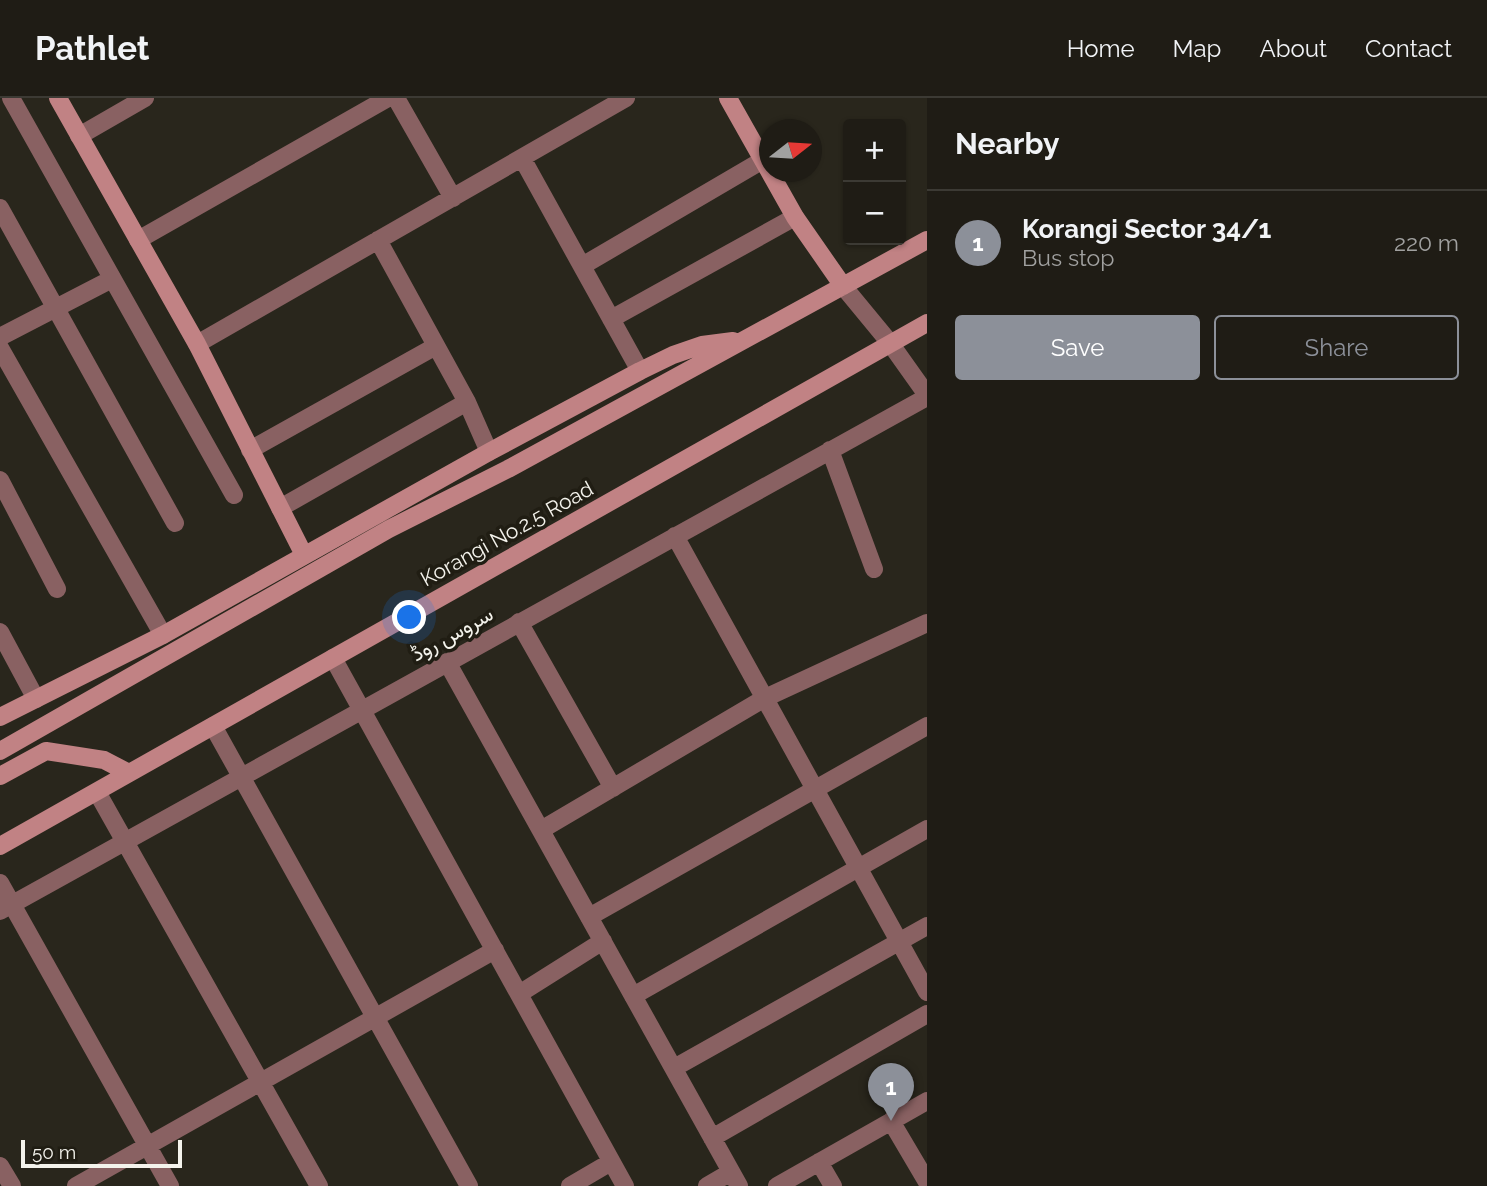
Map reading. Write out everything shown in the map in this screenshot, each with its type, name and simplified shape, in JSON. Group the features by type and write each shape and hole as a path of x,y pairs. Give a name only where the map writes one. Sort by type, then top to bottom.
{"main road":[{"path":"58,98 197,344 304,555"},
{"path":"729,98 759,153"},
{"path":"775,182 794,217 843,286"},
{"path":"0,751 389,529 508,469 927,240"},
{"name":"Korangi No.2.5 Road","path":"0,846 927,323"},
{"path":"0,718 163,635 489,452 640,371 702,345 745,339"},
{"path":"0,776 46,751 104,760 130,773"}],"street":[{"path":"11,98 234,495"},
{"path":"79,136 145,98"},
{"path":"138,240 388,98"},
{"path":"396,98 453,198"},
{"path":"197,344 626,98"},
{"path":"522,158 640,371"},
{"path":"582,266 759,162"},
{"path":"0,208 175,523"},
{"path":"611,319 794,217"},
{"path":"378,240 467,402 489,452"},
{"path":"0,337 112,279"},
{"path":"843,286 890,344 927,396"},
{"path":"250,450 436,346"},
{"path":"0,348 163,635"},
{"name":"سروس روڈ","path":"6,908 927,396"},
{"path":"281,508 467,402"},
{"path":"830,450 874,569"},
{"path":"0,480 57,589"},
{"path":"675,536 927,992"},
{"path":"519,622 613,788"},
{"path":"541,830 765,698 927,624"},
{"path":"0,632 36,699"},
{"path":"333,658 625,1186"},
{"path":"447,663 735,1179 707,1186"},
{"path":"213,726 469,1186"},
{"path":"589,917 927,726"},
{"path":"97,792 319,1186"},
{"path":"633,996 927,829"},
{"path":"0,883 6,908 170,1186"},
{"path":"674,1068 927,926"},
{"path":"519,994 603,941"},
{"path":"76,1186 495,950"},
{"path":"712,1138 927,1014"},
{"path":"777,1186 927,1101"},
{"path":"891,1122 927,1182"},
{"path":"570,1186 611,1161"},
{"path":"819,1162 833,1186"},
{"path":"0,1166 12,1186"}],"place":[{"name":"Korangi Sector 34/1","path":"891,1121"}]}
